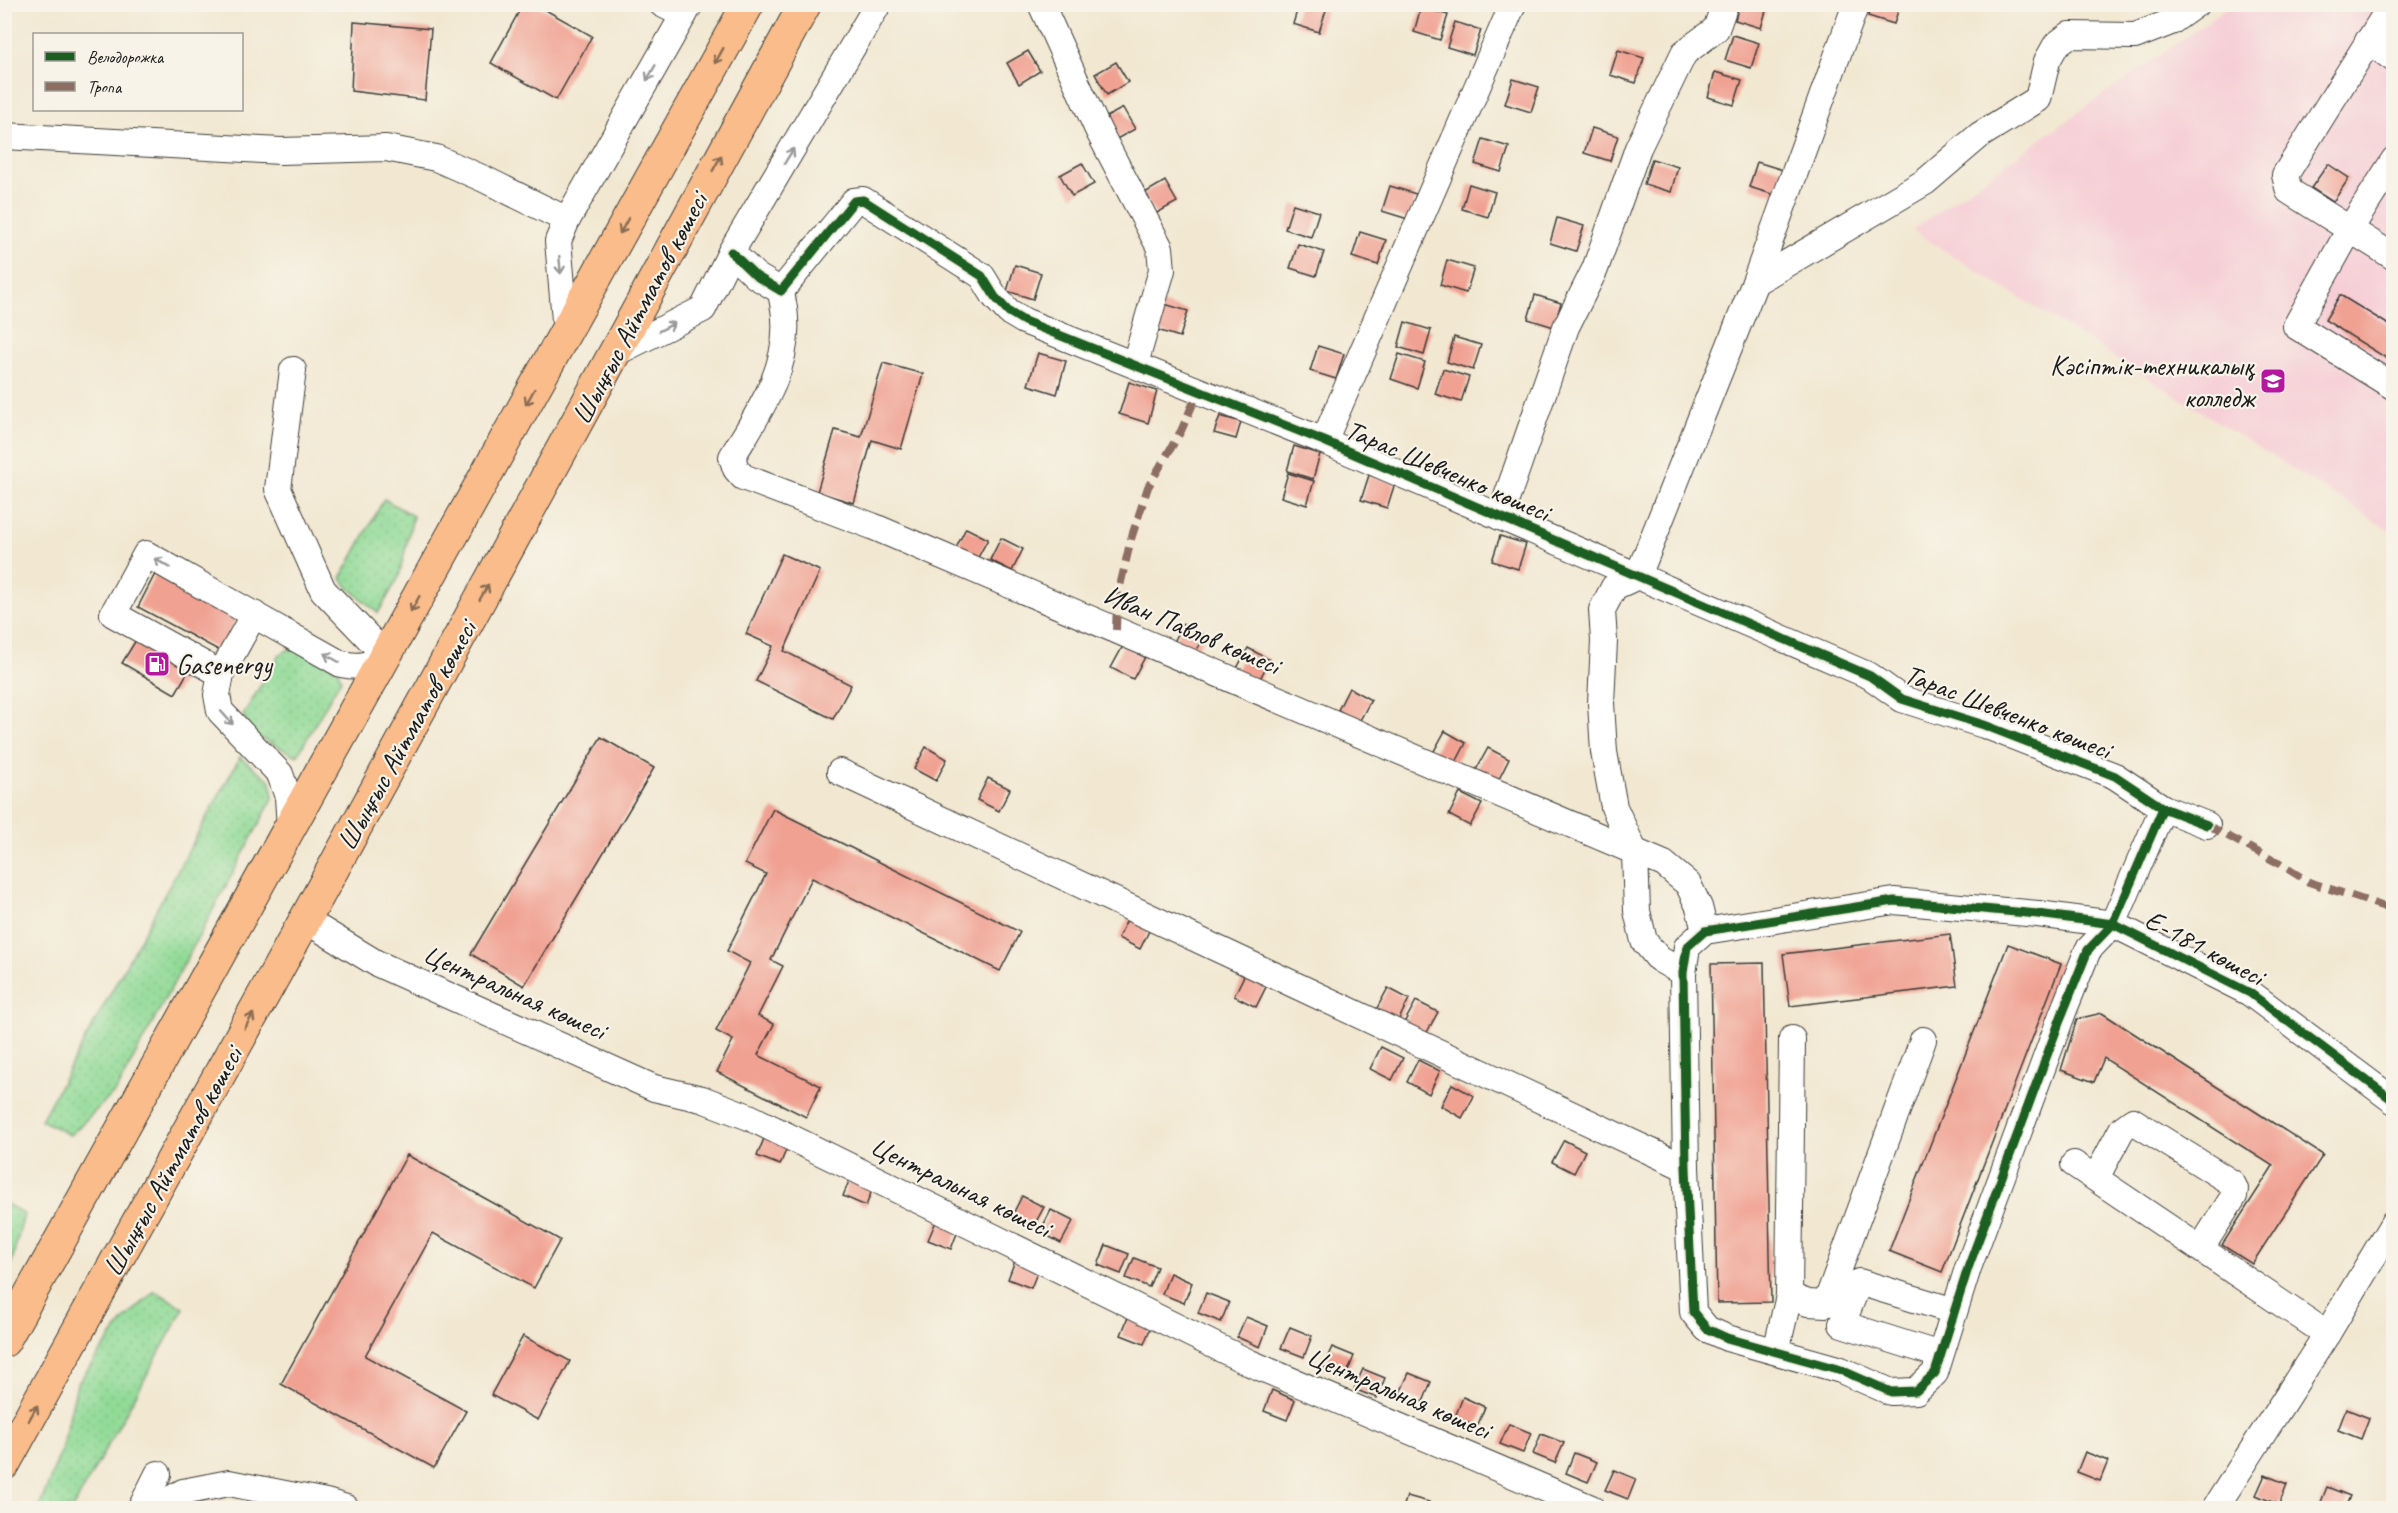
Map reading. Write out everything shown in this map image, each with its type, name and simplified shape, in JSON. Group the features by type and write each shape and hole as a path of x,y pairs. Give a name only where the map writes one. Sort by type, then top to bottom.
{"main road":[{"name":"Шыңғыс Айтматов көшесі","path":"4,1341 748,4"},
{"name":"Шыңғыс Айтматов көшесі","path":"4,1464 305,920 805,4"}],"street":[{"path":"615,353 703,309 732,252 878,4"},
{"path":"1041,4 1098,130 1160,248 1162,270 1135,364"},
{"path":"1324,441 1513,4"},
{"path":"1500,517 1566,327 1595,269 1638,148 1684,53 1716,29 1725,4"},
{"path":"1683,973 1659,959 1644,941 1637,911 1635,853 1614,807 1604,752 1601,703 1604,641 1602,610 1614,587 1638,576 1755,282 1856,4"},
{"path":"1755,282 1925,182 1980,135 2038,99 2047,61 2056,45 2069,35 2135,36 2171,22 2196,4"},
{"path":"2392,4 2285,175 2289,191 2394,257"},
{"path":"566,331 558,241 679,8"},
{"path":"2368,41 2394,59"},
{"path":"4,136 281,151 386,148 436,158 567,220"},
{"path":"2394,160 2350,229 2296,326 2394,387"},
{"name":"Тарас Шевченко көшесі","path":"781,291 854,201 863,200 982,276 995,297 1009,312 1024,321 1324,441 1638,576 1870,676 1902,699 1984,724 2115,776 2163,808 2207,825"},
{"path":"732,252 756,276 781,291"},
{"name":"Иван Павлов көшесі","path":"781,291 786,320 784,348 772,389 732,457 736,469 743,477 872,526 1664,864 1688,884 1699,907 1705,931"},
{"path":"221,674 113,614 146,554 341,664 356,667 368,665 386,656 323,590 278,489 293,370"},
{"path":"254,614 221,674 217,695 220,711 280,774 288,797 290,827"},
{"path":"840,772 1686,1168"},
{"path":"1705,931 1687,947 1683,973 1686,1168 1693,1312 1707,1329 1727,1338 1841,1370 1891,1392 1916,1391 1935,1372 1968,1268 2062,1012 2088,950 2113,924 2163,808"},
{"name":"Е-181 көшесі","path":"1705,931 1894,901 2038,914 2113,924 2250,993 2394,1101"},
{"name":"Центральная көшесі","path":"305,920 376,963 654,1088 702,1099 749,1117 1250,1363 1590,1509"},
{"path":"1776,1352 1789,1296 1792,1039"},
{"path":"1789,1296 1808,1304 1827,1304 1923,1040"},
{"path":"2096,1178 2122,1129 2133,1121 2232,1183 2235,1189 2234,1196 2201,1248"},
{"path":"2074,1164 2327,1334"},
{"path":"2215,1509 2327,1334 2394,1222"},
{"path":"1940,1355 1842,1324 1859,1282 1954,1311"},
{"path":"141,1509 158,1474"},
{"path":"155,1509 183,1492 228,1483 326,1502 346,1509"}],"shaded area":[{"name":"Кәсіптік-техникалық колледж","path":"2231,5 2393,5 2393,532 1912,230"}],"green space":[{"path":"384,499 413,516 399,577 378,613 341,578"},
{"path":"291,648 337,668 341,679 297,756 254,735 243,715 279,655"},
{"path":"240,757 271,781 273,798 116,1091 70,1135 41,1120"},
{"path":"5,1203 24,1214 5,1280"},
{"path":"155,1291 184,1308 73,1508 39,1508 62,1448 77,1384 123,1321"}],"building":[{"path":"523,4 535,4 592,36 556,100 491,63"},
{"path":"1299,4 1327,7 1319,32 1293,24"},
{"path":"1739,4 1768,4 1761,28 1735,20"},
{"path":"1871,4 1900,4 1894,24 1868,16"},
{"path":"1421,7 1448,15 1440,40 1414,32"},
{"path":"354,22 431,29 425,100 351,91"},
{"path":"1455,22 1481,30 1473,55 1447,47"},
{"path":"1733,35 1759,43 1751,68 1725,60"},
{"path":"1618,50 1644,58 1636,83 1610,75"},
{"path":"1028,51 1040,71 1019,84 1007,63"},
{"path":"1116,62 1128,82 1107,95 1095,74"},
{"path":"1715,72 1742,80 1734,105 1708,97"},
{"path":"1513,79 1539,87 1531,112 1505,104"},
{"path":"1123,108 1135,129 1113,141 1101,120"},
{"path":"1592,128 1618,136 1610,161 1584,153"},
{"path":"1483,139 1509,147 1501,172 1475,164"},
{"path":"1652,159 1678,167 1671,192 1644,184"},
{"path":"1757,162 1783,170 1775,195 1749,187"},
{"path":"1082,163 1094,184 1072,196 1060,175"},
{"path":"2328,164 2349,178 2333,202 2311,188"},
{"path":"1165,181 1177,202 1155,214 1143,194"},
{"path":"1469,184 1495,192 1488,217 1462,209"},
{"path":"1390,186 1416,194 1408,219 1382,211"},
{"path":"1293,204 1319,212 1311,237 1285,229"},
{"path":"1557,218 1584,226 1576,251 1550,243"},
{"path":"1360,232 1386,240 1378,265 1352,257"},
{"path":"1298,244 1324,252 1316,276 1290,268"},
{"path":"1447,260 1474,268 1466,293 1440,285"},
{"path":"1015,265 1041,273 1033,299 1007,291"},
{"path":"1535,295 1561,303 1554,327 1528,319"},
{"path":"2340,295 2394,328 2394,363 2325,320"},
{"path":"1161,303 1188,311 1180,337 1154,329"},
{"path":"1405,322 1431,330 1424,355 1398,347"},
{"path":"1454,337 1481,345 1473,370 1447,362"},
{"path":"1318,346 1344,354 1336,379 1310,371"},
{"path":"1038,353 1066,361 1057,394 1028,385"},
{"path":"1399,354 1425,362 1417,388 1391,379"},
{"path":"883,363 923,374 901,449 872,440 854,503 817,492 835,430 861,437"},
{"path":"1443,369 1469,377 1461,402 1435,394"},
{"path":"1129,382 1157,391 1148,423 1119,414"},
{"path":"1220,416 1241,422 1236,439 1214,433"},
{"path":"1294,446 1320,454 1313,479 1287,471"},
{"path":"1288,473 1314,481 1307,505 1281,497"},
{"path":"1369,475 1395,483 1387,508 1361,500"},
{"path":"966,528 988,539 976,561 955,550"},
{"path":"1500,536 1526,544 1518,569 1492,561"},
{"path":"1001,538 1023,549 1012,571 990,560"},
{"path":"782,554 820,571 784,651 851,685 833,719 756,681 773,646 746,634"},
{"path":"155,574 237,618 220,651 138,607"},
{"path":"1183,624 1205,635 1193,657 1172,646"},
{"name":"Gasenergy","path":"139,635 192,665 175,694 122,663"},
{"path":"1123,646 1145,657 1133,679 1111,668"},
{"path":"1248,648 1270,660 1258,682 1236,670"},
{"path":"1349,688 1371,700 1359,722 1338,710"},
{"path":"1445,731 1466,743 1455,764 1433,753"},
{"path":"601,737 654,768 524,986 471,954"},
{"path":"926,747 947,759 936,781 914,769"},
{"path":"1488,748 1509,759 1498,781 1476,770"},
{"path":"988,778 1010,789 999,811 977,800"},
{"path":"1460,793 1482,804 1470,826 1449,815"},
{"path":"773,809 1020,932 1000,971 812,878 771,960 783,966 758,1016 774,1024 758,1055 821,1086 806,1117 717,1072 733,1040 716,1031 750,963 727,951 766,874 745,864"},
{"path":"1129,916 1151,927 1140,949 1118,938"},
{"path":"1950,934 1957,986 1790,1006 1783,954"},
{"path":"2008,944 2061,964 1942,1272 1889,1251"},
{"path":"1764,963 1771,1302 1717,1303 1711,964"},
{"path":"1245,974 1267,985 1256,1007 1234,996"},
{"path":"1388,988 1409,999 1398,1021 1376,1010"},
{"path":"1416,1001 1438,1012 1426,1034 1404,1023"},
{"path":"2102,1013 2323,1155 2252,1264 2222,1245 2273,1166 2104,1058 2094,1082 2061,1070 2077,1019"},
{"path":"1381,1047 1403,1058 1392,1080 1370,1069"},
{"path":"1418,1060 1440,1071 1429,1094 1407,1082"},
{"path":"1452,1084 1474,1096 1462,1118 1441,1106"},
{"path":"765,1136 788,1145 780,1165 757,1156"},
{"path":"1564,1140 1585,1151 1574,1173 1552,1162"},
{"path":"407,1155 560,1240 534,1288 433,1233 365,1356 466,1411 434,1468 281,1384"},
{"path":"851,1176 874,1185 866,1206 843,1196"},
{"path":"1022,1196 1044,1207 1032,1229 1011,1218"},
{"path":"1051,1210 1073,1221 1061,1243 1040,1232"},
{"path":"937,1219 959,1228 951,1249 928,1240"},
{"path":"1106,1245 1129,1254 1121,1274 1098,1265"},
{"path":"1016,1258 1039,1268 1031,1288 1008,1279"},
{"path":"1134,1258 1157,1267 1149,1287 1126,1278"},
{"path":"1170,1273 1192,1283 1184,1303 1162,1294"},
{"path":"1206,1293 1229,1302 1221,1322 1198,1313"},
{"path":"1129,1315 1152,1324 1144,1344 1121,1335"},
{"path":"1246,1317 1268,1326 1260,1347 1237,1337"},
{"path":"1290,1327 1312,1336 1304,1357 1281,1348"},
{"path":"523,1336 570,1361 538,1420 491,1395"},
{"path":"1332,1347 1354,1356 1346,1376 1323,1367"},
{"path":"1363,1369 1385,1378 1377,1398 1354,1389"},
{"path":"1409,1373 1431,1382 1423,1402 1400,1393"},
{"path":"1272,1390 1295,1400 1287,1420 1264,1411"},
{"path":"1463,1397 1485,1407 1477,1427 1455,1417"},
{"path":"2346,1409 2369,1418 2361,1439 2338,1430"},
{"path":"1509,1424 1531,1433 1523,1453 1500,1444"},
{"path":"1541,1434 1564,1443 1555,1463 1533,1454"},
{"path":"2085,1452 2108,1461 2100,1481 2077,1472"},
{"path":"1574,1453 1597,1462 1588,1482 1566,1473"},
{"path":"1614,1470 1636,1479 1628,1499 1605,1490"},
{"path":"2265,1475 2287,1484 2279,1505 2256,1495"},
{"path":"2327,1487 2350,1496 2345,1508 2319,1507"},
{"path":"1407,1496 1429,1502 1427,1508 1403,1508"}],"marked path":[{"path":"1116,630 1117,599 1131,539 1148,487 1181,431 1199,390"},
{"path":"2207,825 2309,882 2394,910"}],"cycle path":[{"path":"731,252 756,276 781,291 854,201 863,200 982,276 995,297 1009,312 1024,321 1324,441 1870,676 1902,699 1984,725 2115,776 2163,808 2207,825"},
{"path":"2163,808 2113,924 2088,950 1968,1268 1935,1373 1916,1391 1891,1392 1841,1370 1727,1338 1707,1329 1693,1312 1686,1168 1683,973 1687,947 1705,931 1894,901 2038,914 2113,924 2250,993 2394,1101"}],"place":[{"name":"Кәсіптік-техникалық колледж","path":"2273,381"},
{"name":"Gasenergy","path":"157,664"}]}
